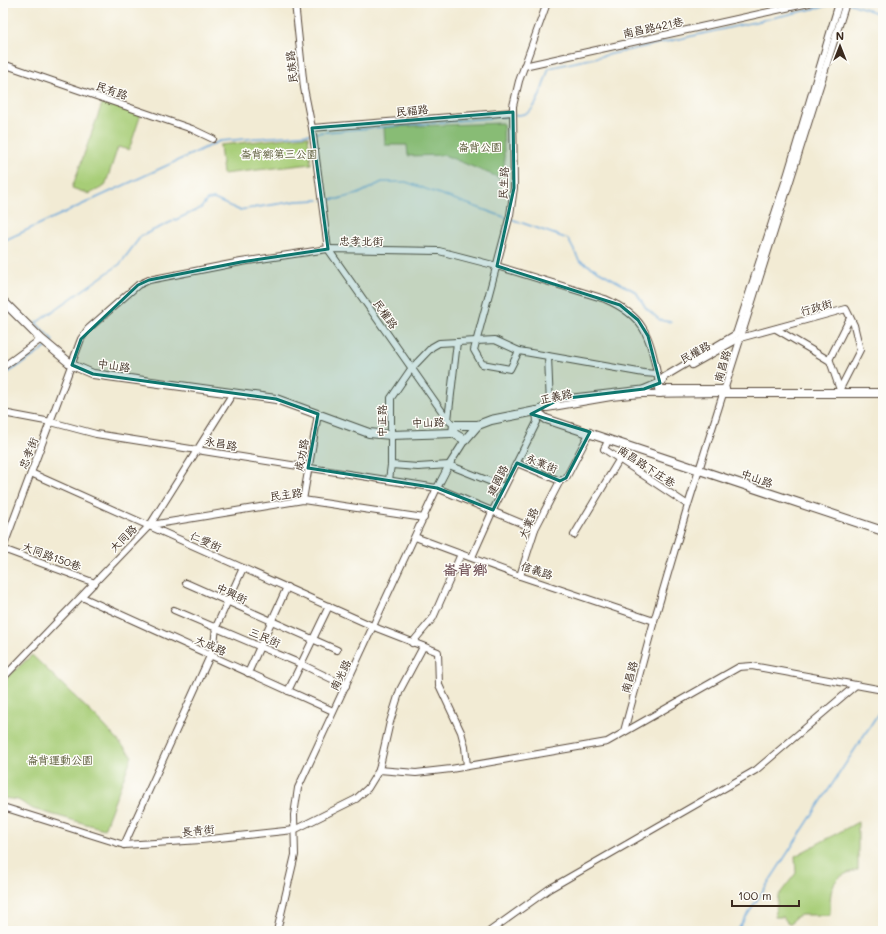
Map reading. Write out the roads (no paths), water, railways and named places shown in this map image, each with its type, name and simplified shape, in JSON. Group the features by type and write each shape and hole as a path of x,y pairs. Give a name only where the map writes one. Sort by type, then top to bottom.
{"main road":[{"name":"中山路","path":"3,301 41,339 72,366 93,374 276,399 369,433 392,435 452,426 478,425 491,420 536,411 546,418 700,469 801,505 883,531"},
{"name":"正義路","path":"840,391 883,388"},
{"name":"正義路","path":"725,391 840,391 883,393"},
{"path":"452,426 465,440 478,425"}],"street":[{"name":"民族路","path":"295,3 304,88 312,128"},
{"name":"民生路","path":"476,341 510,215 514,188 513,112 519,81 547,3"},
{"name":"南昌路421巷","path":"524,66 809,3"},
{"name":"南昌路","path":"624,731 688,505 725,391 738,336 784,203 840,5"},
{"name":"民有路","path":"3,64 192,129 214,139"},
{"name":"民福路","path":"312,128 513,112"},
{"name":"民權路","path":"312,128 328,250 452,426"},
{"name":"忠孝北街","path":"72,366 81,338 88,329 138,285 149,280 241,262 328,250 439,250 497,266 620,305 638,320 648,336 655,359 660,389"},
{"name":"行政街","path":"738,336 776,329 846,309 850,318"},
{"path":"828,360 850,318 854,324 860,350 840,391"},
{"path":"776,329 828,360 840,391"},
{"name":"民權路","path":"643,392 660,389 738,336"},
{"path":"3,366 41,339"},
{"path":"412,369 439,343 495,340 519,351 657,374"},
{"path":"476,341 474,350 482,364 490,367 510,369 519,351"},
{"path":"452,426 457,342"},
{"path":"548,356 550,404"},
{"name":"忠孝街","path":"3,548 72,366"},
{"name":"中正路","path":"389,480 391,465 392,398 412,369"},
{"name":"正義路","path":"536,411 550,404 660,389 725,391"},
{"name":"大同路","path":"3,678 150,525 233,393"},
{"name":"建國路","path":"472,558 493,510 537,422 536,411"},
{"name":"永昌路","path":"3,413 51,422 96,434 437,488 493,510 535,529"},
{"name":"成功路","path":"303,500 318,414"},
{"name":"大業路","path":"520,576 535,529 560,481 566,478 590,432"},
{"name":"南昌路下庄巷","path":"609,439 604,450 688,505"},
{"name":"南光路","path":"277,931 295,855 294,815 298,788 437,488 449,465 465,440"},
{"path":"574,535 619,460"},
{"name":"永業街","path":"517,463 560,481"},
{"path":"391,465 418,467 449,465 504,487"},
{"name":"仁愛街","path":"31,473 412,643 438,652 439,685 466,746 467,766"},
{"name":"民主路","path":"150,525 303,500 424,518"},
{"path":"162,524 162,532"},
{"name":"信義路","path":"415,537 520,576 654,621"},
{"name":"大同路150巷","path":"3,548 95,583"},
{"path":"412,643 433,618 460,554"},
{"path":"124,845 210,656 214,645 216,627 243,568"},
{"name":"中興街","path":"186,582 270,621"},
{"path":"248,673 270,621 287,587"},
{"name":"大成路","path":"82,597 333,711"},
{"path":"288,691 329,606"},
{"name":"三民街","path":"174,610 301,664 346,686"},
{"name":"三民街","path":"270,621 337,650"},
{"name":"長青街","path":"3,807 124,845 201,840 294,830 356,799 368,788 379,770 390,722 400,690 423,647"},
{"path":"379,770 416,773 467,766 607,742 624,731 740,667 752,666 883,690"},
{"path":"490,931 549,889 756,770 856,685"}],"waterway":[{"path":"515,115 527,113 533,108 544,85 549,68 826,6 830,3"},
{"path":"849,3 883,15"},
{"path":"314,133 511,116"},
{"path":"3,241 220,141 310,134"},
{"path":"323,200 338,199 358,194 382,182 406,182 507,218"},
{"path":"51,343 53,340 36,323 120,264 141,236 201,208 207,200 214,199 239,210 297,201 319,200"},
{"path":"511,219 568,239 579,260 636,292 646,308 660,320 671,322"},
{"path":"3,376 47,347"},
{"path":"737,931 883,706"}],"district":[{"name":"崙背鄉","path":"465,569"}],"park label":[{"name":"崙背公園","path":"480,146"},
{"name":"崙背鄉第三公園","path":"279,153"},
{"name":"崙背運動公園","path":"60,759"}]}
